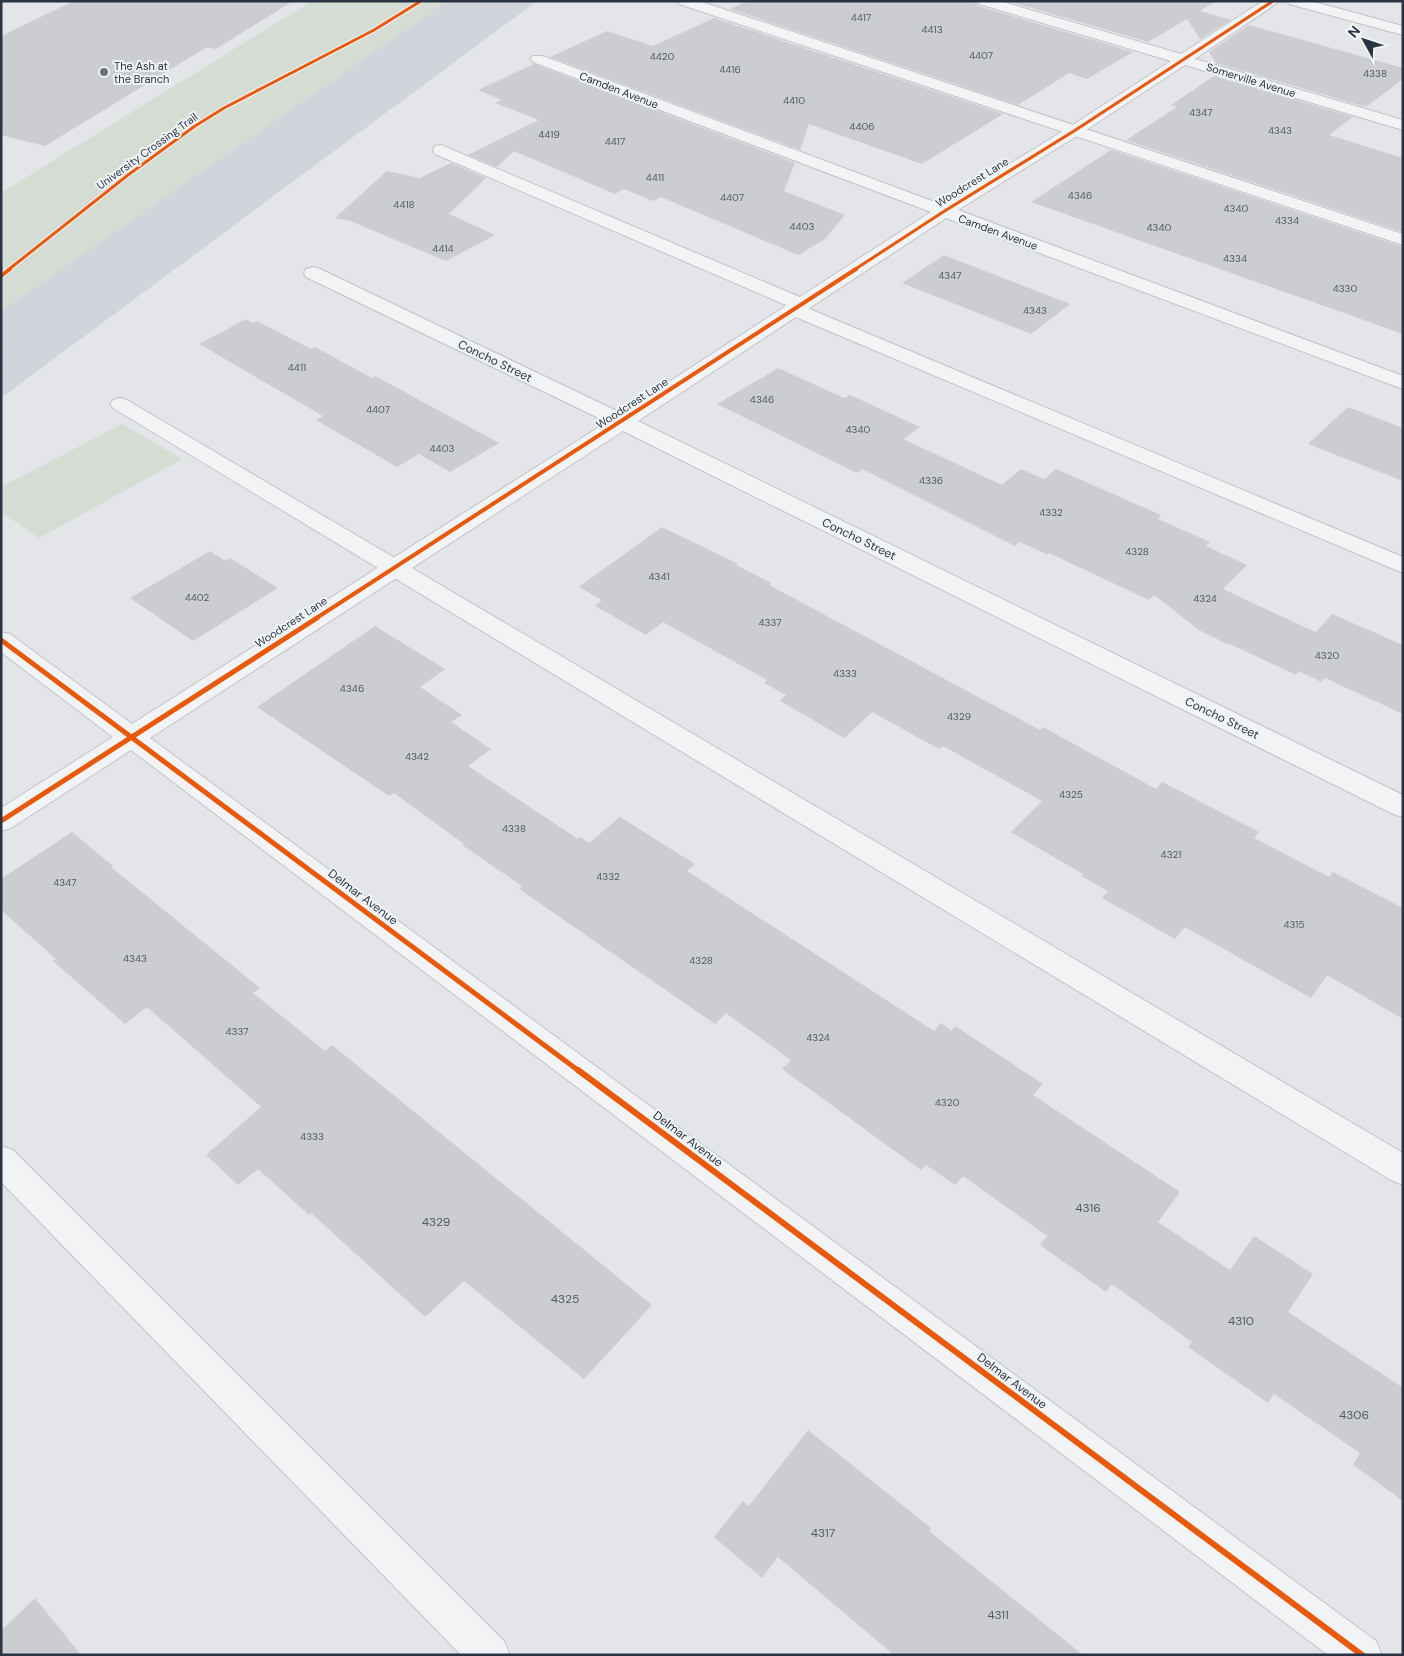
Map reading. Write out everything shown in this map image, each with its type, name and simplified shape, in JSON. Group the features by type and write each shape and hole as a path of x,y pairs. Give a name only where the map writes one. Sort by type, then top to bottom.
{"street":[{"path":"684,1 1403,240"},
{"name":"Somerville Avenue","path":"984,1 1403,125"},
{"name":"Woodcrest Lane","path":"1,821 1273,1"},
{"path":"1294,1 1403,30"},
{"name":"Camden Avenue","path":"538,59 1403,383"},
{"path":"440,150 797,307 1403,566"},
{"name":"Concho Street","path":"313,273 622,422 1403,807"},
{"path":"120,404 1403,1170"},
{"name":"Delmar Avenue","path":"1,640 1362,1655"},
{"path":"1,1160 490,1655"}],"shaded area":[{"path":"312,1 447,1 1,311 1,193"},
{"path":"447,1 537,1 1,398 1,311"},
{"path":"122,424 182,459 39,538 1,512 1,487"}],"building":[{"name":"The Ash at the Branch","path":"74,1 293,1 216,49 207,47 45,146 1,135 1,36"},
{"path":"748,1 975,1 978,6 1133,52 1087,79 1069,73 1018,105 730,9"},
{"path":"1008,1 1216,1 1200,11 1231,20 1200,39 1187,19 1148,42"},
{"path":"714,18 1003,114 922,164 809,124 800,150 550,57 607,31 653,46"},
{"path":"1249,25 1403,68 1403,79 1366,107 1216,63 1209,52"},
{"path":"534,64 795,163 784,191 845,215 825,239 798,255 661,197 653,201 624,189 615,194 514,151 497,167 468,155 539,120 495,103 502,100 478,90"},
{"path":"1214,76 1353,117 1329,135 1403,158 1403,232 1126,140 1177,107 1171,105"},
{"path":"1111,150 1403,247 1403,334 1031,202"},
{"path":"451,163 486,178 449,214 495,235 446,261 350,221 335,218 387,171 420,178"},
{"path":"944,255 1070,304 1031,334 902,283"},
{"path":"246,319 253,323 257,321 311,349 315,347 372,378 375,376 499,443 450,472 419,454 397,467 316,420 323,416 199,344"},
{"path":"778,368 844,398 850,395 920,427 903,439 1002,485 1021,469 1044,479 1056,469 1161,515 1158,519 1210,542 1206,546 1247,565 1223,589 1302,626 1316,632 1332,614 1403,645 1403,714 1325,678 1321,682 1299,671 1296,675 1229,645 1199,630 1154,595 1149,600 1049,553 1048,555 1020,542 1015,546 862,469 857,473 717,404"},
{"path":"1348,407 1403,428 1403,481 1308,444"},
{"path":"662,527 738,564 736,565 771,583 769,585 1040,730 1043,727 1156,789 1162,782 1259,832 1254,838 1329,877 1333,872 1403,908 1403,1019 1327,975 1311,998 1185,927 1175,939 1102,898 1108,891 1081,876 1083,874 1011,832 1042,801 943,746 939,749 872,712 844,738 780,701 786,695 764,683 767,680 663,622 646,635 595,606 602,600 579,587"},
{"path":"210,551 225,561 230,558 278,588 193,641 130,598"},
{"path":"375,626 445,669 420,687 462,715 451,722 491,749 468,766 578,839 580,837 589,843 620,817 695,864 687,871 934,1031 941,1023 951,1031 955,1026 1043,1084 1033,1095 1180,1192 1158,1222 1230,1270 1254,1236 1313,1274 1288,1312 1403,1386 1403,1501 1353,1465 1360,1453 1274,1394 1268,1403 1188,1347 1192,1342 1112,1284 1106,1292 1040,1245 1047,1236 963,1176 955,1185 926,1165 921,1170 782,1069 791,1060 726,1013 715,1024 519,889 522,886 462,845 464,844 394,793 389,796 257,707"},
{"path":"72,832 113,866 111,867 260,988 253,993 325,1051 332,1045 652,1305 584,1379 464,1281 425,1317 311,1213 309,1215 258,1169 238,1185 206,1155 261,1107 147,1007 125,1024 53,961 56,959 1,910 1,879"},
{"path":"808,1430 931,1528 929,1531 1083,1655 894,1655 778,1557 762,1578 714,1537 743,1501 749,1506"},
{"path":"35,1598 81,1655 1,1655 1,1631"}],"tram line":[{"path":"1,353 495,1"},
{"path":"1,374 516,1"}],"cycle path":[{"name":"University Crossing Trail","path":"1,276 128,175 195,126 224,108 374,30 421,1"},
{"path":"1,821 1273,1"},
{"path":"1,640 1362,1655"}],"place":[{"name":"The Ash at the Branch","path":"104,72"}]}
